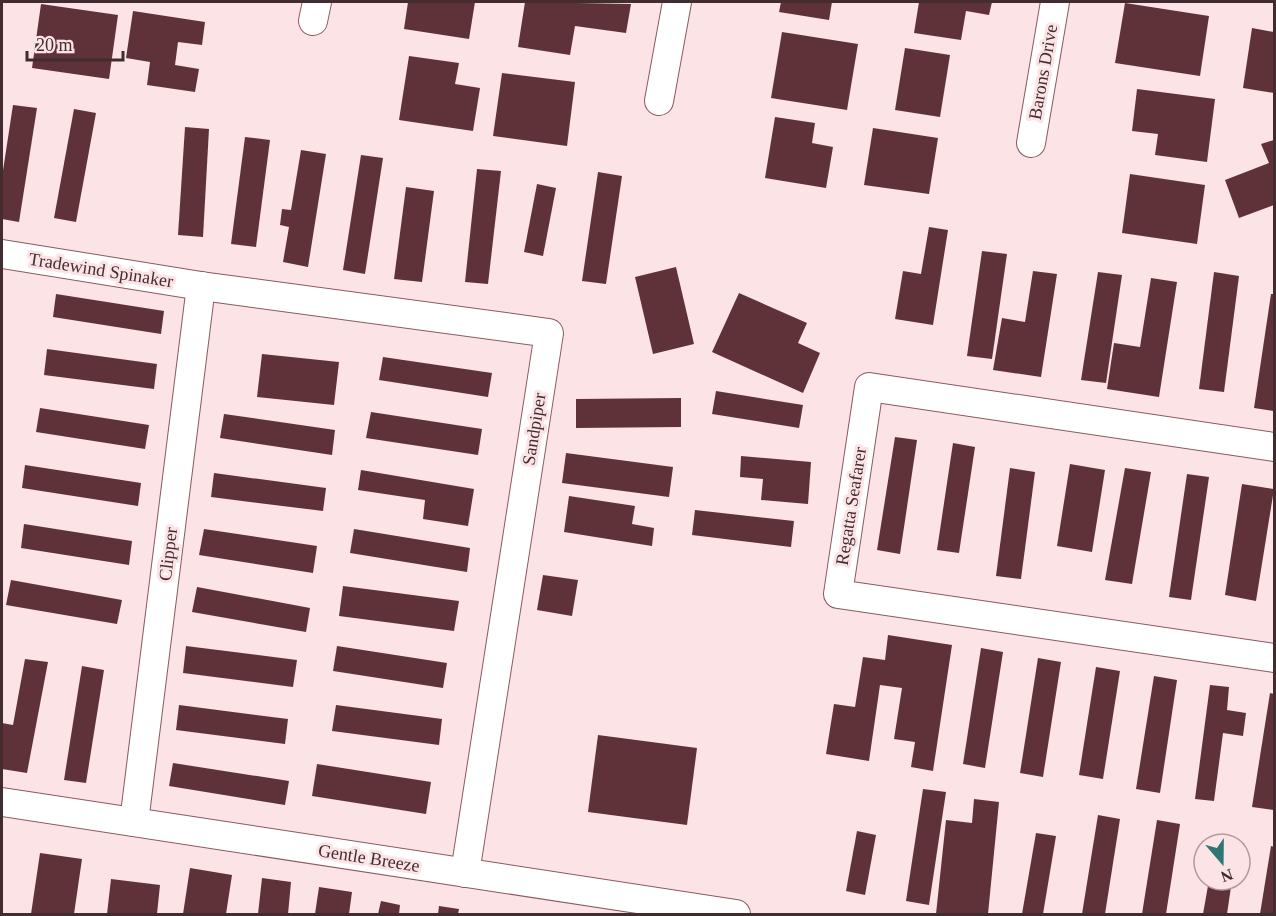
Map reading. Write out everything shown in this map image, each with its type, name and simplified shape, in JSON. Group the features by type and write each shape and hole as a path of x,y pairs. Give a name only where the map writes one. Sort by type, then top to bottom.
{"street":[{"path":"659,101 676,2"},
{"name":"Barons Drive","path":"1031,143 1055,2"},
{"name":"Tradewind Spinaker","path":"2,254 201,286"},
{"name":"Clipper","path":"134,822 201,286"},
{"name":"Sandpiper","path":"201,286 549,333 465,873"},
{"name":"Regatta Seafarer","path":"1275,447 869,387 838,594 1275,658"},
{"name":"Gentle Breeze","path":"2,801 736,915"}],"building":[{"path":"408,2 475,2 469,39 404,29"},
{"path":"525,2 631,4 626,33 575,26 570,55 518,47"},
{"path":"781,2 832,2 829,20 779,12"},
{"path":"919,2 992,2 989,15 966,11 961,40 914,33"},
{"path":"1125,3 1209,16 1200,76 1115,63"},
{"path":"41,4 118,15 109,79 32,68"},
{"path":"133,11 205,22 202,45 178,42 175,65 199,69 195,92 147,85 150,62 126,58"},
{"path":"1252,28 1274,32 1274,93 1243,88"},
{"path":"782,32 858,44 847,110 771,98"},
{"path":"905,48 950,55 940,117 895,110"},
{"path":"409,56 459,63 455,84 480,88 473,131 399,120"},
{"path":"502,73 575,82 567,146 493,136"},
{"path":"1137,89 1215,99 1207,162 1155,155 1158,134 1132,131"},
{"path":"13,105 37,108 19,222 2,219 2,177"},
{"path":"74,109 96,113 76,222 54,218"},
{"path":"775,117 815,123 812,143 833,147 826,188 765,178"},
{"path":"185,127 209,129 203,237 178,235"},
{"path":"873,128 938,138 929,194 864,185"},
{"path":"245,137 270,140 256,247 231,244"},
{"path":"1274,140 1274,205 1239,218 1225,180 1269,163 1261,144"},
{"path":"301,150 326,154 308,267 283,262 289,227 280,225 282,209 291,210"},
{"path":"361,155 383,158 365,274 343,270"},
{"path":"477,169 501,171 488,284 465,282"},
{"path":"598,172 622,176 606,284 582,281"},
{"path":"1130,174 1205,185 1197,244 1122,233"},
{"path":"537,184 556,188 543,256 524,252"},
{"path":"406,187 434,191 422,282 394,279"},
{"path":"929,227 948,230 933,325 895,319 903,271 921,274"},
{"path":"982,251 1007,254 992,359 967,356"},
{"path":"676,267 694,344 653,354 635,277"},
{"path":"1033,271 1057,274 1041,377 993,370 1002,318 1025,322"},
{"path":"1098,272 1122,275 1106,383 1081,380"},
{"path":"1214,272 1239,276 1224,392 1199,389"},
{"path":"1151,278 1177,282 1159,397 1107,389 1114,343 1140,347"},
{"path":"739,293 807,323 798,343 820,353 803,393 712,352"},
{"path":"56,294 164,311 161,334 53,317"},
{"path":"1271,294 1274,294 1274,411 1254,408"},
{"path":"47,349 157,364 154,389 44,375"},
{"path":"262,354 339,362 334,405 257,397"},
{"path":"383,357 492,373 488,397 379,380"},
{"path":"716,391 803,405 799,428 712,414"},
{"path":"681,398 681,427 576,428 576,399"},
{"path":"40,408 149,425 145,449 36,432"},
{"path":"371,412 482,429 478,455 366,438"},
{"path":"224,414 335,430 332,455 220,438"},
{"path":"895,437 917,440 900,554 877,550"},
{"path":"953,443 975,447 959,553 937,550"},
{"path":"566,453 673,467 669,497 562,483"},
{"path":"741,456 811,462 808,504 761,500 763,479 740,477"},
{"path":"1070,464 1105,470 1092,552 1057,546"},
{"path":"25,465 141,483 138,506 22,488"},
{"path":"1010,468 1035,472 1021,579 996,576"},
{"path":"1125,468 1151,472 1132,584 1105,580"},
{"path":"361,470 474,489 468,526 423,519 425,500 358,490"},
{"path":"214,473 326,488 323,511 211,497"},
{"path":"1187,474 1209,477 1191,600 1169,597"},
{"path":"1242,484 1274,489 1256,601 1225,595"},
{"path":"569,496 635,506 632,524 654,528 652,546 564,532"},
{"path":"695,510 794,521 791,547 692,535"},
{"path":"24,524 132,541 129,565 21,548"},
{"path":"204,529 317,546 313,573 199,555"},
{"path":"354,529 470,548 467,572 350,553"},
{"path":"543,575 578,580 572,616 537,610"},
{"path":"11,580 122,600 117,624 6,605"},
{"path":"343,586 459,601 454,631 339,616"},
{"path":"197,587 310,608 306,632 192,612"},
{"path":"888,635 952,645 933,771 911,767 915,742 894,739 902,688 880,685 869,761 826,754 834,704 855,707 863,657 885,660"},
{"path":"186,646 297,660 293,687 183,673"},
{"path":"337,646 447,663 443,688 333,671"},
{"path":"981,648 1003,652 985,768 963,764"},
{"path":"1038,658 1061,662 1043,777 1020,773"},
{"path":"25,659 48,662 27,773 2,769 2,723 13,725"},
{"path":"82,666 104,670 86,783 64,780"},
{"path":"1096,667 1120,671 1103,779 1079,775"},
{"path":"1154,676 1177,680 1160,793 1136,789"},
{"path":"1210,685 1229,687 1227,710 1246,713 1243,736 1223,733 1214,801 1195,799"},
{"path":"1270,693 1274,694 1274,810 1252,807"},
{"path":"179,705 288,719 285,744 176,730"},
{"path":"336,705 442,719 439,745 332,731"},
{"path":"598,735 697,748 687,825 588,812"},
{"path":"173,763 289,781 285,805 169,786"},
{"path":"317,764 431,782 426,814 312,796"},
{"path":"923,789 946,792 929,905 906,901"},
{"path":"974,799 999,802 988,914 936,914 946,820 972,823"},
{"path":"1098,815 1120,819 1105,914 1082,914"},
{"path":"1157,820 1180,824 1166,914 1142,914"},
{"path":"857,831 876,835 865,895 846,891"},
{"path":"1036,833 1056,836 1043,914 1022,914"},
{"path":"1271,846 1274,847 1274,914 1260,914"},
{"path":"40,853 82,859 74,914 31,914"},
{"path":"190,868 232,875 226,914 183,914"},
{"path":"262,878 291,882 288,914 258,914"},
{"path":"111,879 160,885 157,914 107,914"},
{"path":"319,887 352,892 349,914 315,914"},
{"path":"1207,892 1230,892 1227,914 1203,914"},
{"path":"381,901 400,905 399,914 378,914"},
{"path":"439,906 459,909 458,914 438,914"}]}
